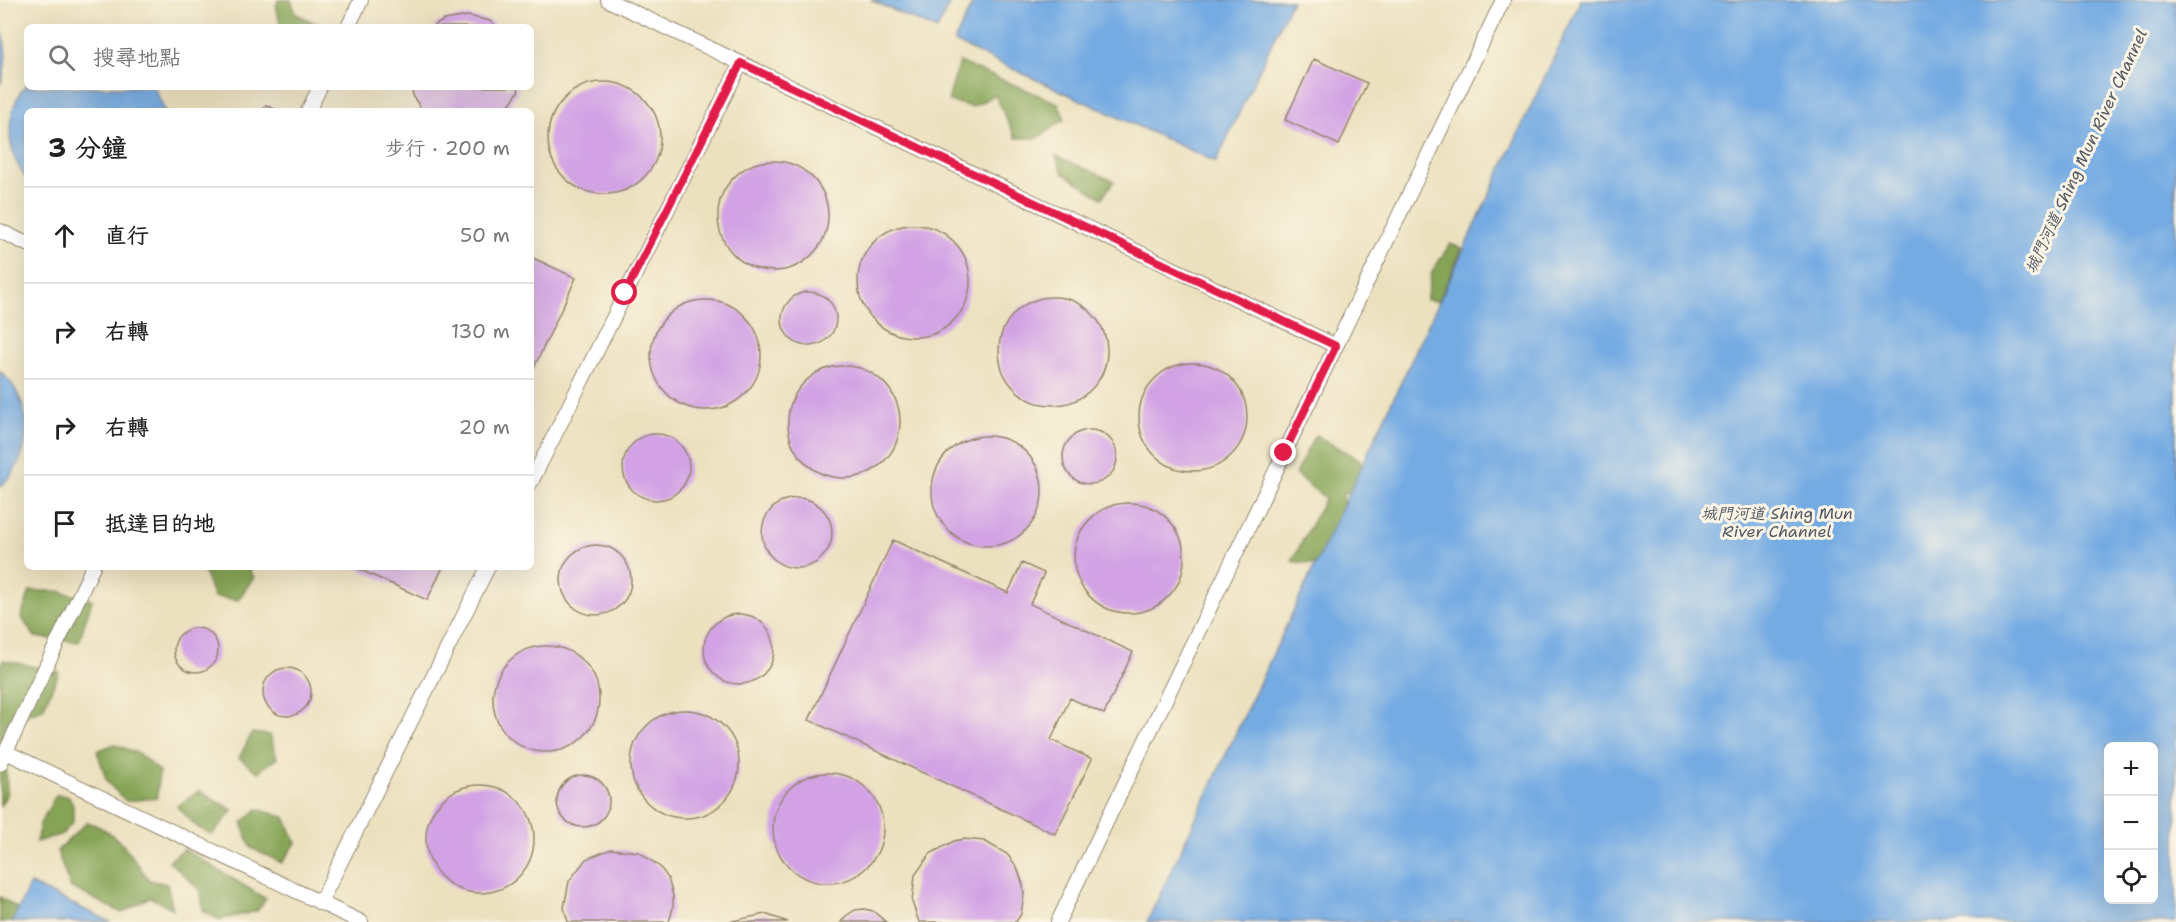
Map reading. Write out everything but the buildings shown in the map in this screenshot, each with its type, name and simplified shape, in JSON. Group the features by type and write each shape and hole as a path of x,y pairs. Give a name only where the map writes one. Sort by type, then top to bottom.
{"lane":[{"path":"349,24 361,0"},
{"path":"608,0 1336,346"},
{"path":"1058,922 1503,0"},
{"path":"534,476 741,63"},
{"path":"310,108 318,90"},
{"path":"0,231 24,243"},
{"path":"92,570 3,758 361,922"},
{"path":"320,903 486,570"}],"green space":[{"path":"278,0 291,0 296,14 318,24 280,24 276,6"},
{"path":"959,62 1058,103 1065,119 1038,138 1016,138 995,95 972,107 948,101"},
{"path":"1056,156 1114,181 1102,198 1063,173"},
{"path":"1450,244 1462,248 1439,301 1426,300 1432,272"},
{"path":"1315,435 1359,459 1375,482 1366,498 1343,492 1345,545 1330,567 1292,561 1325,498 1295,474"},
{"path":"203,570 249,570 254,577 238,600 214,597"},
{"path":"30,591 58,591 92,600 79,642 35,637 21,617"},
{"path":"3,660 59,672 43,709 5,724 7,794 0,806 0,665"},
{"path":"252,733 270,735 277,758 258,772 239,758"},
{"path":"114,744 139,754 159,771 157,798 126,801 107,782 97,751"},
{"path":"199,791 233,810 212,835 197,827 177,806"},
{"path":"56,795 69,796 73,805 73,822 62,834 36,842 40,824"},
{"path":"257,809 285,817 296,843 282,863 251,848 242,823"},
{"path":"87,822 107,831 123,845 149,880 167,884 173,909 150,897 122,913 70,887 57,851"},
{"path":"184,849 266,899 257,911 219,920 203,910 200,890 169,861"},
{"path":"0,897 38,922 0,922"}],"water":[{"path":"871,0 951,0 937,30"},
{"path":"974,0 1292,0 1216,162 954,42"},
{"name":"城門河道 Shing Mun River Channel","path":"1581,0 2176,0 2176,922 1147,922"},
{"path":"0,24 6,54 0,85"},
{"path":"24,88 24,90 155,90 164,108 24,108 24,175 12,150 10,130 13,110"},
{"path":"0,371 12,384 21,402 24,412 24,448 17,466 0,487"},
{"path":"30,884 111,922 12,922"}],"route":[{"path":"625,293 741,63 1336,346 1284,453"}]}
